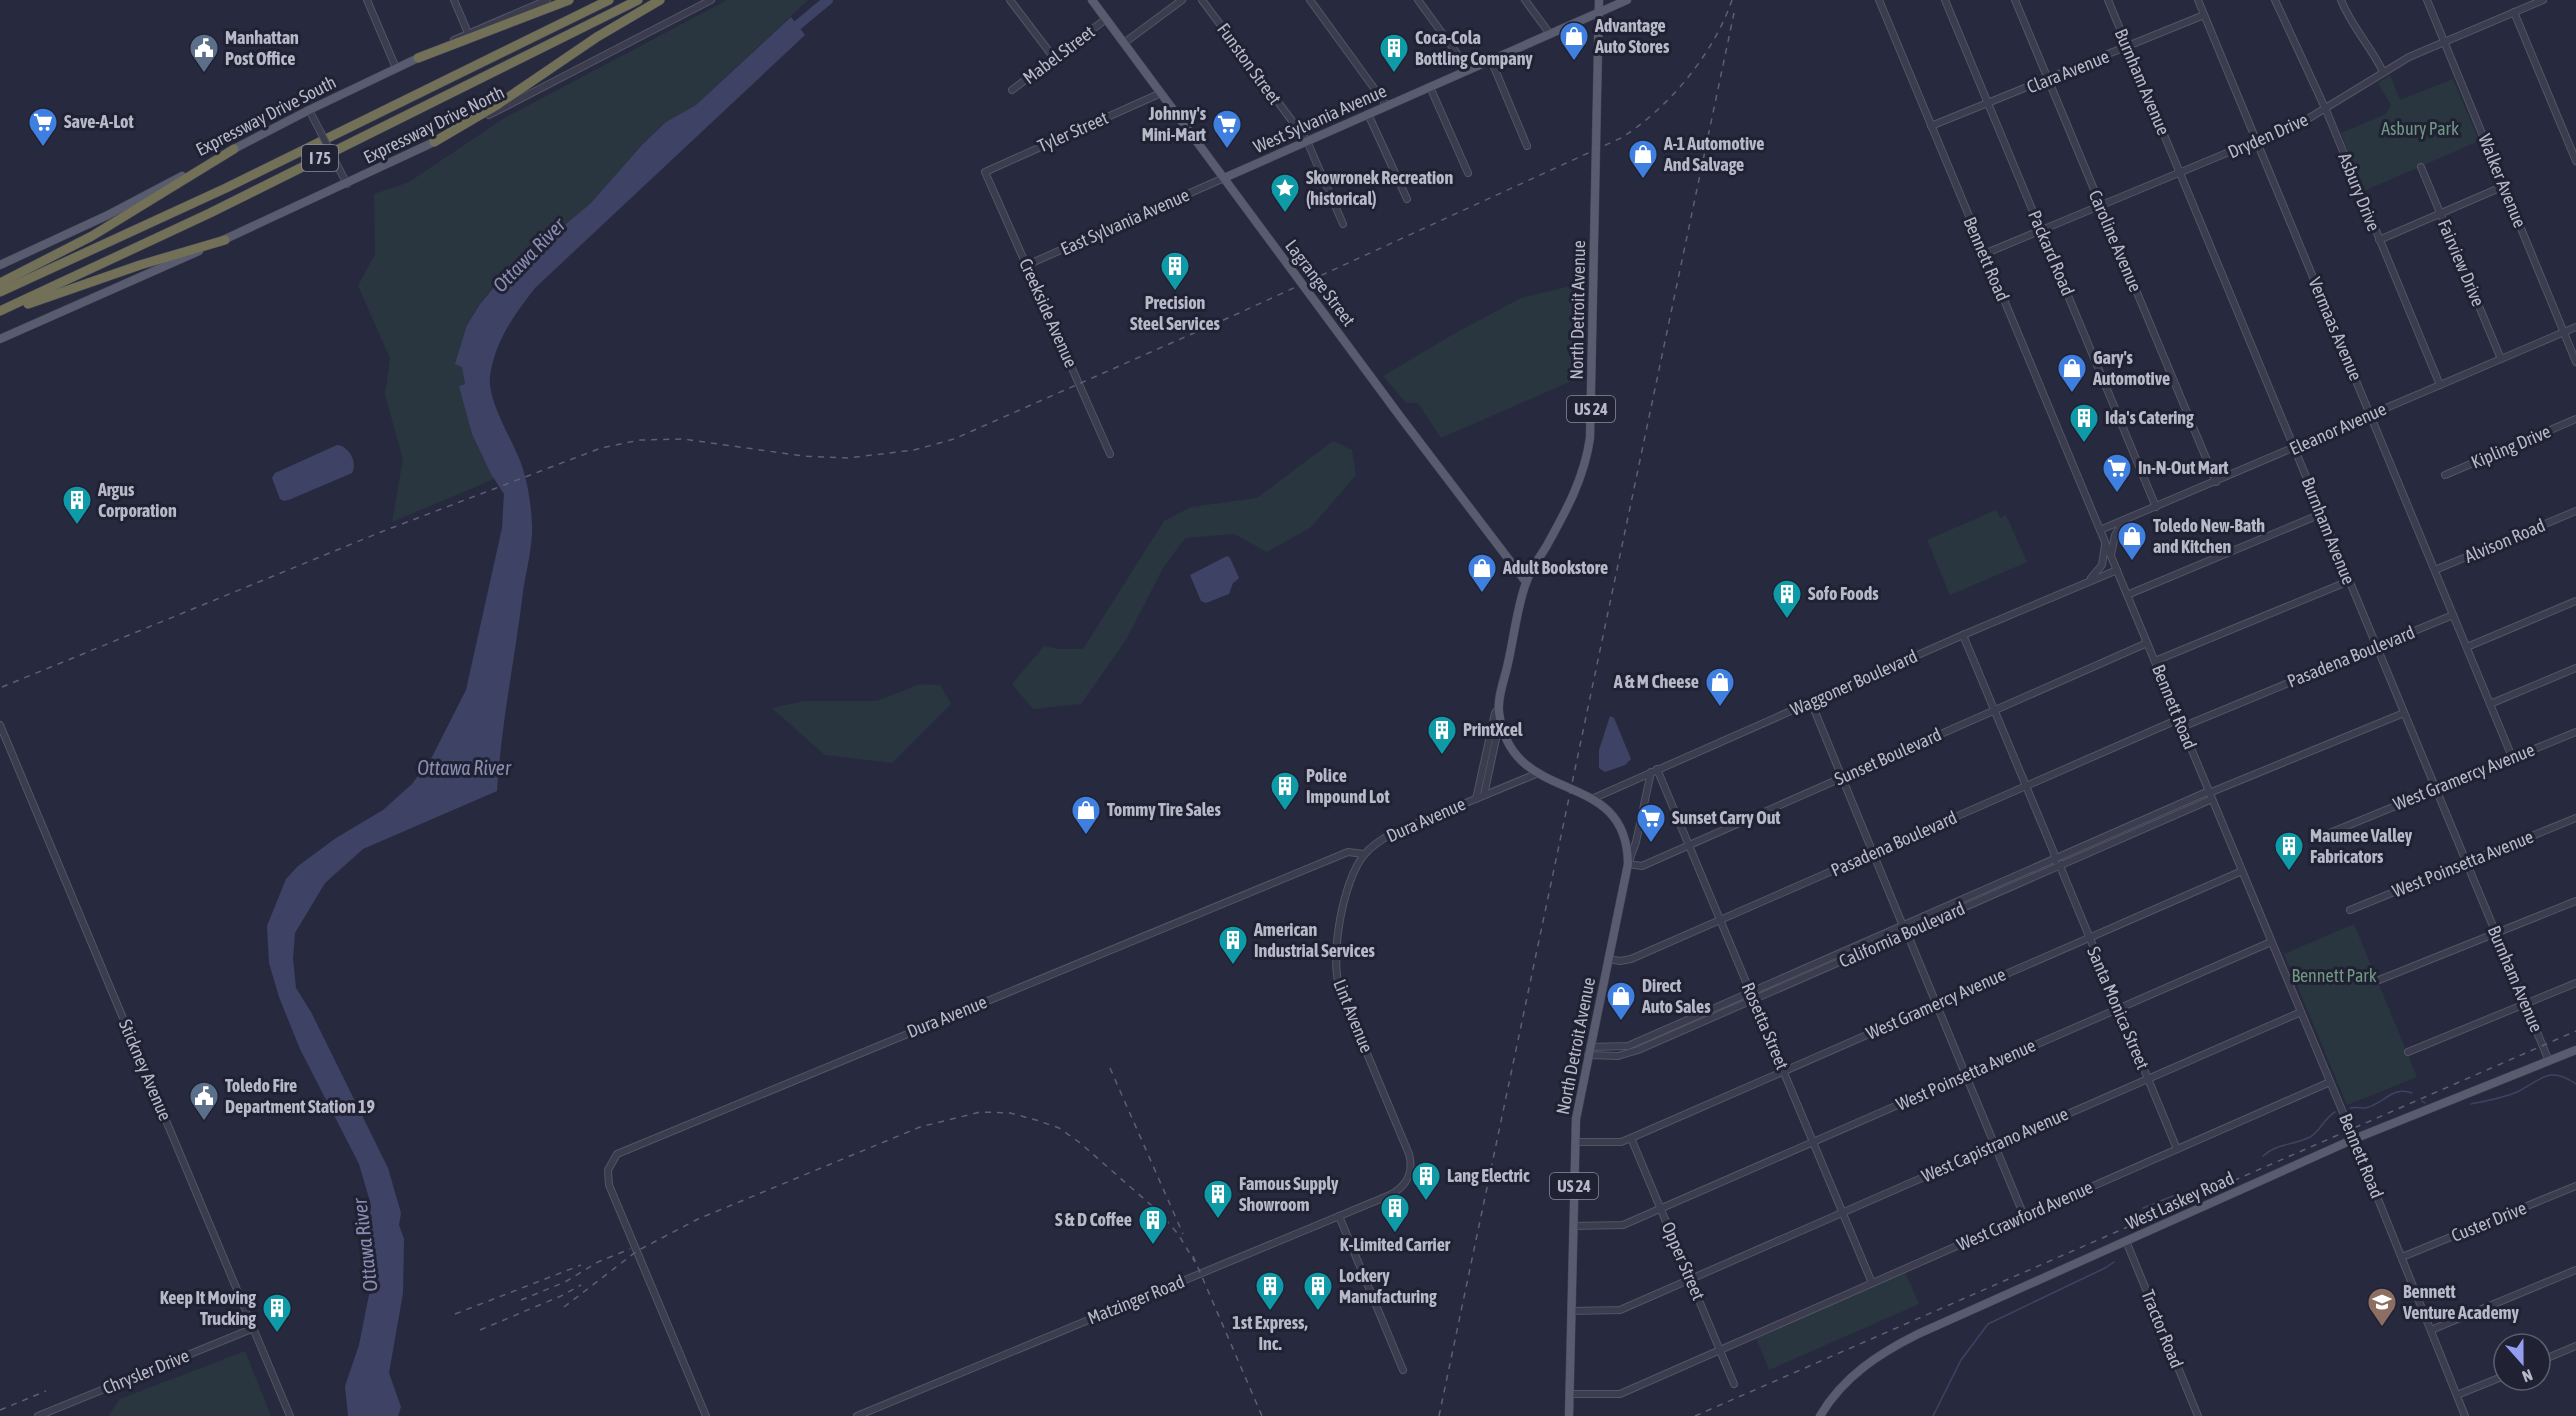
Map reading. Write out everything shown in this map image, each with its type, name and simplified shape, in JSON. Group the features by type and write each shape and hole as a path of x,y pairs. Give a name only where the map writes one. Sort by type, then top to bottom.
{"highway":[{"path":"418,58 569,0"},
{"name":"I 75","path":"0,292 216,192 609,0"},
{"name":"I 75","path":"0,312 210,213 638,0"},
{"path":"434,142 497,105 597,37 660,0"},
{"path":"0,283 92,236 234,149"},
{"path":"0,312 151,261 225,240"}],"main road":[{"name":"Lagrange Street","path":"1092,0 1526,582"},
{"name":"North Detroit Avenue","path":"1569,1416 1577,1109 1628,864 1626,846 1618,825 1610,813 1594,798 1536,774 1523,764 1508,746 1498,709 1526,582 1579,485 1590,438 1599,0"},
{"name":"West Sylvania Avenue","path":"1224,178 1627,0"},
{"name":"Expressway Drive South","path":"0,265 108,215 309,110 418,58"},
{"name":"Expressway Drive North","path":"0,339 225,240 434,142"},
{"name":"West Laskey Road","path":"1820,1416 1850,1378 1890,1348 2354,1139 2576,1050"}],"street":[{"path":"367,0 396,68"},
{"path":"454,0 468,33"},
{"name":"Expressway Drive South","path":"418,58 468,33 547,0"},
{"name":"Expressway Drive North","path":"434,142 711,0"},
{"path":"1010,0 1054,58"},
{"path":"1124,43 1182,0"},
{"name":"Funston Street","path":"1202,0 1306,141 1343,224"},
{"path":"1310,0 1388,106"},
{"path":"1418,0 1469,70"},
{"path":"1525,0 1550,34"},
{"name":"Bennett Road","path":"1879,0 2354,1139 2465,1416"},
{"name":"Packard Road","path":"1945,0 2156,507"},
{"name":"Caroline Avenue","path":"2015,0 2216,482"},
{"name":"Burnham Avenue","path":"2108,0 2549,1061"},
{"name":"Vermaas Avenue","path":"2198,0 2512,757"},
{"name":"Asbury Drive","path":"2275,0 2293,44 2326,110 2440,385"},
{"path":"2341,0 2350,21 2374,54 2383,72"},
{"name":"Walker Avenue","path":"2427,0 2576,362"},
{"name":"Dryden Drive","path":"1984,254 2326,110 2409,57 2542,0"},
{"path":"2514,12 2576,161"},
{"name":"Clara Avenue","path":"1931,126 2128,48 2204,15"},
{"name":"Mabel Street","path":"1012,90 1106,20"},
{"path":"1491,60 1527,146"},
{"path":"1430,87 1468,173"},
{"name":"Tyler Street","path":"985,172 1161,93"},
{"path":"309,110 347,184"},
{"path":"1368,114 1407,199"},
{"name":"Fairview Drive","path":"2421,167 2501,359"},
{"name":"Creekside Avenue","path":"985,172 1110,454"},
{"name":"East Sylvania Avenue","path":"1027,265 1224,178"},
{"path":"2379,240 2504,186"},
{"name":"Eleanor Avenue","path":"2100,530 2576,327"},
{"name":"Kipling Drive","path":"2445,475 2576,419"},
{"name":"Alvison Road","path":"2435,570 2576,511"},
{"path":"2127,595 2321,514"},
{"path":"2110,555 2115,535 2125,520"},
{"path":"2087,582 2102,565 2105,553 2104,539"},
{"name":"Waggoner Boulevard","path":"1594,798 2116,570"},
{"path":"2155,661 2349,581"},
{"path":"2467,647 2576,601"},
{"name":"Pasadena Boulevard","path":"2182,727 2453,615"},
{"name":"Santa Monica Street","path":"1963,635 2056,859 2053,863 2060,867 2177,1149"},
{"name":"Sunset Boulevard","path":"1628,864 1642,866 2147,644"},
{"path":"2490,704 2576,668"},
{"path":"1811,702 1903,926 1900,930 1907,933 2024,1216"},
{"path":"1476,799 1495,713 1498,709"},
{"name":"California Boulevard","path":"1589,1051 1624,1055 1668,1037 2060,867 2210,794 2404,713"},
{"name":"Pasadena Boulevard","path":"1608,959 1620,961 1631,959 2178,719"},
{"path":"1484,795 1500,720"},
{"name":"Stickney Avenue","path":"0,725 290,1416"},
{"name":"West Gramercy Avenue","path":"2320,837 2576,732"},
{"name":"Rosetta Street","path":"1654,771 1751,992 1872,1283"},
{"name":"North Detroit Avenue","path":"1628,864 1654,771"},
{"name":"Dura Avenue","path":"706,1416 609,1185 608,1170 617,1154 1338,856 1348,852 1364,854 1377,842 1393,833 1536,774"},
{"name":"West Poinsetta Avenue","path":"2350,910 2576,818"},
{"name":"California Boulevard","path":"1589,1051 1622,1048 2056,859 2133,830"},
{"name":"Lint Avenue","path":"1364,854 1349,886 1335,951 1335,972 1340,989 1407,1146 1411,1161 1410,1176"},
{"name":"West Gramercy Avenue","path":"1575,1142 1621,1142 1631,1138 2242,871"},
{"path":"1980,892 1983,899"},
{"path":"2379,980 2576,901"},
{"name":"West Poinsetta Avenue","path":"1573,1226 1617,1226 1661,1209 2271,942"},
{"path":"1827,959 1830,966"},
{"path":"2408,1052 2576,983"},
{"name":"West Capistrano Avenue","path":"1571,1311 1616,1311 2301,1012"},
{"path":"1665,1030 1668,1037"},
{"name":"West Crawford Avenue","path":"1569,1394 1620,1394 2330,1082"},
{"name":"Opper Street","path":"1631,1138 1734,1384"},
{"name":"Matzinger Road","path":"857,1416 1396,1192 1410,1176"},
{"name":"Custer Drive","path":"2402,1257 2576,1186"},
{"path":"1339,1216 1403,1370"},
{"name":"Tractor Road","path":"2126,1241 2198,1416"},
{"path":"2431,1330 2576,1270"},
{"name":"Chrysler Drive","path":"38,1416 254,1328"},
{"path":"2552,1355 2576,1346"},
{"path":"2457,1395 2492,1381"}],"green space":[{"path":"727,0 808,0 696,105 666,122 642,145 590,204 503,276 480,303 467,325 462,367 465,384 460,386 472,434 494,479 392,522 403,459 385,395 390,358 358,286 375,254 374,194 409,182 503,119"},
{"name":"Asbury Park","path":"2390,75 2400,100 2453,79 2479,141 2364,191 2341,133 2386,114 2391,105 2378,83"},
{"path":"1571,286 1583,376 1441,438 1418,403 1406,403 1383,376 1457,332 1521,298"},
{"path":"1333,441 1352,450 1356,475 1310,528 1267,552 1234,534 1185,538 1163,568 1126,640 1081,704 1033,709 1012,684 1044,646 1058,649 1083,649 1164,521 1191,507 1257,498"},
{"path":"1996,510 2000,518 2006,515 2027,562 1950,595 1927,540"},
{"path":"920,684 940,685 951,704 892,763 825,755 772,708 804,701 877,701"},
{"name":"Bennett Park","path":"2354,924 2417,1077 2347,1105 2284,954"},
{"path":"1905,1272 1919,1304 1769,1370 1756,1338"},
{"path":"245,1351 271,1416 108,1416 120,1399"}],"water":[{"name":"Ottawa River","path":"791,17 805,35 535,288 513,318 496,351 490,386 497,410 524,473 532,517 530,550 505,716 497,791 363,849 325,883 295,933 293,959 296,988 311,1012 388,1168 401,1213 399,1225 404,1239 403,1293 389,1373 401,1407 398,1416 348,1416 345,1386 359,1345 370,1290 371,1252 368,1234 371,1205 359,1164 300,1049 279,997 269,963 267,926 286,879 298,866 336,838 383,810 412,784 432,757 466,690 502,528 504,494 491,474 472,434 459,386 465,384 462,367 455,364 467,325 480,304 503,276 590,204 642,145 666,122 696,105"},
{"path":"337,445 349,452 354,465 352,473 291,499 284,501 280,499 272,478 275,473"},
{"path":"1227,556 1239,578 1233,583 1229,594 1206,603 1201,601 1190,575"},
{"path":"1610,716 1614,718 1631,759 1625,765 1605,772 1599,768 1599,750"}],"waterway":[{"name":"Ottawa River","path":"787,34 828,0"},
{"path":"2471,1104 2512,1094 2545,1076 2567,1078 2576,1084"},
{"path":"2350,1108 2371,1106 2393,1093 2405,1091 2412,1093"},
{"path":"2263,1156 2273,1149 2312,1136 2335,1112"},
{"path":"2143,1208 2178,1194"},
{"path":"1933,1416 1961,1360 1988,1324 2114,1262"}],"railway":[{"path":"2,687 381,532 601,448 640,440 683,439 803,456 848,458 914,450 954,439 1237,314 1621,138 1656,111 1688,78 1714,40 1732,0"},
{"path":"1439,1416 1734,13"},
{"path":"1695,1416 2576,1031"},
{"path":"1110,1068 1183,1234"},
{"path":"564,1307 637,1251 698,1219 920,1127 980,1112 1010,1113 1059,1128 1079,1142 1159,1212 1178,1234 1195,1262"},
{"path":"521,1300 565,1282 598,1262 630,1249"},
{"path":"1193,1256 1262,1416"},
{"path":"455,1314 581,1265"},
{"path":"480,1330 561,1296 581,1285"},
{"path":"0,1410 46,1391"}],"place":[{"name":"Advantage Auto Stores","path":"1574,62"},
{"name":"Manhattan Post Office","path":"204,74"},
{"name":"Coca-Cola Bottling Company","path":"1394,74"},
{"name":"Save-A-Lot","path":"43,148"},
{"name":"Johnny's Mini-Mart","path":"1227,150"},
{"name":"A-1 Automotive And Salvage","path":"1643,180"},
{"name":"Skowronek Recreation (historical)","path":"1285,214"},
{"name":"Precision Steel Services","path":"1175,292"},
{"name":"Gary's Automotive","path":"2072,394"},
{"name":"Ida's Catering","path":"2084,444"},
{"name":"In-N-Out Mart","path":"2117,494"},
{"name":"Argus Corporation","path":"77,526"},
{"name":"Toledo New-Bath and Kitchen","path":"2132,562"},
{"name":"Adult Bookstore","path":"1482,594"},
{"name":"Sofo Foods","path":"1787,620"},
{"name":"A & M Cheese","path":"1720,708"},
{"name":"PrintXcel","path":"1442,756"},
{"name":"Police Impound Lot","path":"1285,812"},
{"name":"Tommy Tire Sales","path":"1086,836"},
{"name":"Sunset Carry Out","path":"1651,844"},
{"name":"Maumee Valley Fabricators","path":"2289,872"},
{"name":"American Industrial Services","path":"1233,966"},
{"name":"Direct Auto Sales","path":"1621,1022"},
{"name":"Toledo Fire Department Station 19","path":"204,1122"},
{"name":"Lang Electric","path":"1426,1202"},
{"name":"Famous Supply Showroom","path":"1218,1220"},
{"name":"K-Limited Carrier","path":"1395,1234"},
{"name":"S & D Coffee","path":"1153,1246"},
{"name":"1st Express, Inc.","path":"1270,1312"},
{"name":"Lockery Manufacturing","path":"1318,1312"},
{"name":"Bennett Venture Academy","path":"2382,1328"},
{"name":"Keep It Moving Trucking","path":"277,1334"}]}
